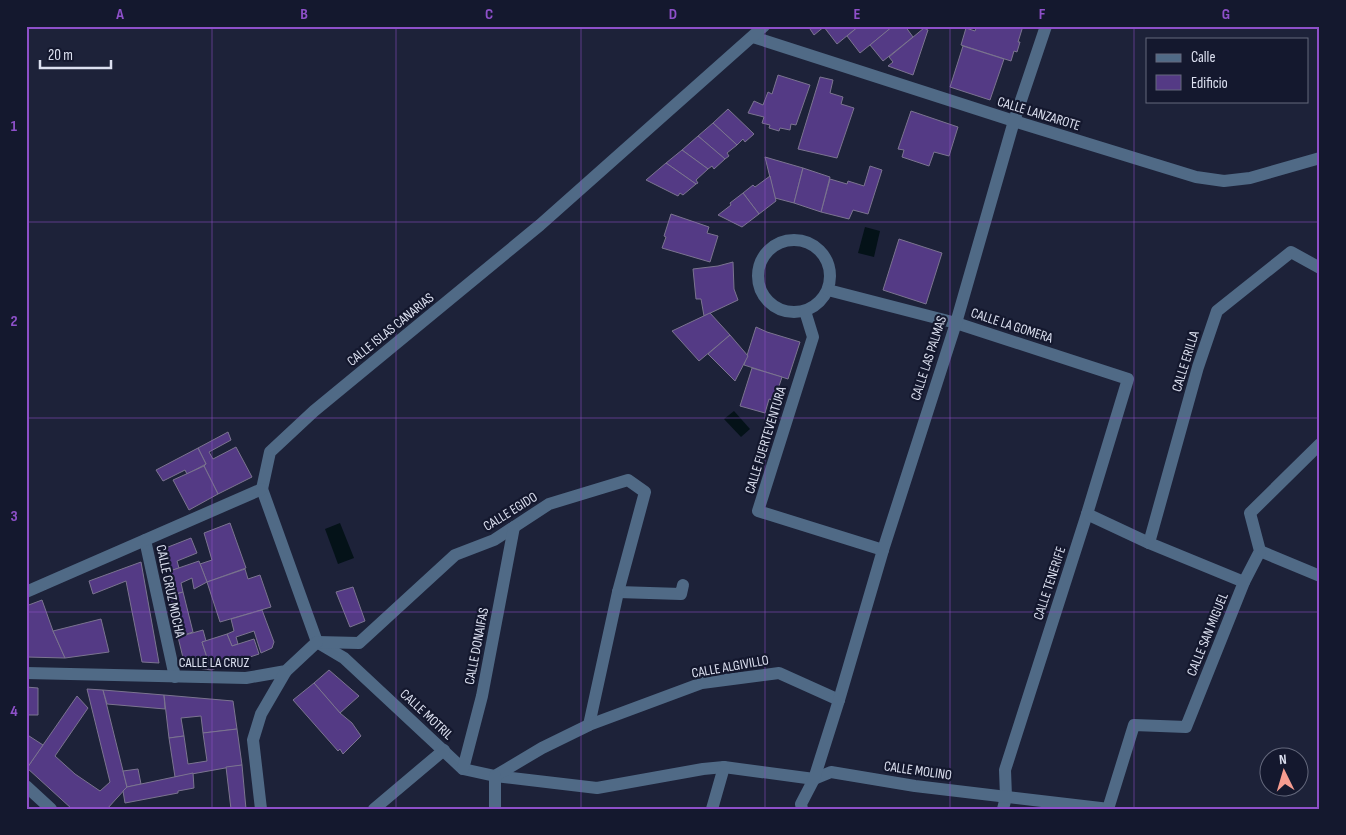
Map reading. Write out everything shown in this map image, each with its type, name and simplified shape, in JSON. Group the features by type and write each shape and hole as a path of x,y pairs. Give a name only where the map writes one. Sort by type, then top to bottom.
{"street":[{"name":"CALLE ISLAS CANARIAS","path":"262,489 270,452 314,411 540,225 764,26"},
{"name":"CALLE LAS PALMAS","path":"839,700 883,550 956,323 1014,121 1046,26"},
{"name":"CALLE LANZAROTE","path":"753,37 1196,177 1224,181 1250,178 1320,158"},
{"path":"791,240 804,241 815,246 824,255 829,266 828,290 816,305 805,311 792,312 780,310 770,304 762,294 758,283 758,271 762,259 769,249 791,240"},
{"name":"CALLE ERILLA","path":"1149,543 1198,367 1217,311 1291,252 1320,268"},
{"name":"CALLE LA GOMERA","path":"828,290 956,323 1128,379"},
{"name":"CALLE FUERTEVENTURA","path":"805,311 813,337 758,512 883,550"},
{"name":"CALLE TENERIFE","path":"1005,803 1005,770 1128,379"},
{"path":"1320,444 1250,513 1260,551 1320,576"},
{"name":"CALLE EGIDO","path":"317,642 359,643 455,555 494,540 549,504 628,480 645,492 618,592 589,725"},
{"path":"26,592 262,489 317,642 286,671 261,714 253,740 261,809"},
{"path":"1087,514 1149,543 1244,582"},
{"name":"CALLE DONAIFAS","path":"463,769 482,696 514,527"},
{"name":"CALLE CRUZ MOCHA","path":"145,540 175,677"},
{"name":"CALLE SAN MIGUEL","path":"1108,809 1134,724 1186,727 1244,582 1260,551"},
{"path":"618,592 681,594 683,586"},
{"name":"CALLE MOTRIL","path":"317,642 344,658 463,769"},
{"name":"CALLE LA CRUZ","path":"26,674 246,678 286,671"},
{"name":"CALLE ALGIVILLO","path":"495,776 542,748 589,725 702,683 779,673 839,700"},
{"path":"802,809 801,804 814,779 839,700"},
{"path":"374,809 444,750"},
{"path":"712,809 724,767"},
{"name":"CALLE MOLINO","path":"495,776 597,788 724,767 814,779 831,772 1005,803 1108,809"},
{"path":"463,769 495,776 495,809"},
{"path":"26,786 51,809"}],"shaded area":[{"path":"865,227 880,231 874,257 858,253"},
{"path":"734,411 750,429 741,437 724,419"},
{"path":"340,523 354,558 338,564 325,529"}],"building":[{"path":"808,26 825,26 814,35"},
{"path":"825,26 859,26 837,44"},
{"path":"859,26 889,26 891,28 860,53 847,36"},
{"path":"893,26 905,26 913,37 883,61 870,45"},
{"path":"977,26 1023,26 1017,52 1014,51 1011,61 961,45 966,28 975,31"},
{"path":"924,28 928,30 913,75 888,66 893,62 889,57"},
{"path":"963,46 1004,59 990,100 950,87"},
{"path":"778,75 810,85 796,125 791,124 790,130 780,128 779,131 769,128 770,125 762,123 764,117 748,113 754,101 763,105 768,92 772,94"},
{"path":"820,77 833,80 830,93 843,97 841,104 854,108 837,158 798,149"},
{"path":"728,109 754,134 745,142 743,139 737,145 713,123"},
{"path":"911,111 958,127 949,156 934,152 929,166 902,157 904,150 898,149"},
{"path":"713,123 737,145 727,153 729,156 725,159 698,136"},
{"path":"698,136 725,159 714,169 712,166 708,169 682,150"},
{"path":"682,150 708,169 696,180 698,183 696,184 666,163"},
{"path":"765,157 803,168 794,203 775,198"},
{"path":"666,163 696,184 683,195 680,193 678,196 646,180"},
{"path":"870,166 882,170 868,214 853,210 849,219 821,212 830,179 847,184 848,181 864,186"},
{"path":"803,168 830,177 821,212 794,203"},
{"path":"770,176 776,201 759,214 743,193"},
{"path":"743,193 759,214 742,227 718,215"},
{"path":"671,214 709,227 707,233 718,236 710,262 662,248"},
{"path":"899,239 942,253 926,304 883,290"},
{"path":"733,262 734,289 738,300 704,316 701,299 696,299 693,269"},
{"path":"710,313 730,335 699,361 672,331"},
{"path":"756,327 800,342 788,379 744,365"},
{"path":"730,335 748,356 735,381 708,354"},
{"path":"752,368 782,377 774,401 769,399 765,413 740,406"},
{"path":"228,432 231,440 209,452 213,459 236,447 252,477 218,494 204,466 206,464 198,448"},
{"path":"198,448 206,464 187,474 185,470 163,481 156,470"},
{"path":"204,466 218,494 189,510 173,480"},
{"path":"230,523 246,568 207,582 200,564 212,560 204,533"},
{"path":"191,538 197,553 177,561 179,568 164,573 158,551"},
{"path":"199,561 207,582 194,589 192,578 181,583 183,592 169,596 164,573"},
{"path":"141,562 159,663 142,662 126,581 93,594 89,581"},
{"path":"245,569 248,579 260,575 271,607 220,622 207,582"},
{"path":"353,587 365,621 350,627 336,592"},
{"path":"183,592 193,632 178,637 169,596"},
{"path":"42,600 65,658 26,657 26,606"},
{"path":"262,610 274,642 272,648 261,653 254,631 236,637 238,644 232,646 227,634 234,631 231,619"},
{"path":"101,619 109,652 65,658 53,631"},
{"path":"203,630 206,641 202,642 211,670 185,666 178,637"},
{"path":"227,634 232,646 254,639 259,654 211,670 202,642"},
{"path":"329,670 359,696 340,713 314,683"},
{"path":"314,683 340,713 352,723 361,736 343,754 340,749 338,751 293,700"},
{"path":"26,687 38,688 38,715 26,715"},
{"path":"87,689 103,690 127,787 107,809 72,809 27,768 77,696 88,708 55,756 75,774 100,791 110,782"},
{"path":"103,690 164,695 165,709 107,704"},
{"path":"164,695 233,701 237,729 203,733 201,716 181,718 184,736 169,738"},
{"path":"237,729 242,765 175,777 169,738 184,736 188,764 207,761 203,733"},
{"path":"26,734 43,745 27,768 26,768"},
{"path":"242,765 246,809 231,809 226,767"},
{"path":"138,769 141,784 127,787 123,771"},
{"path":"193,773 194,788 125,803 123,791 127,787"}]}
